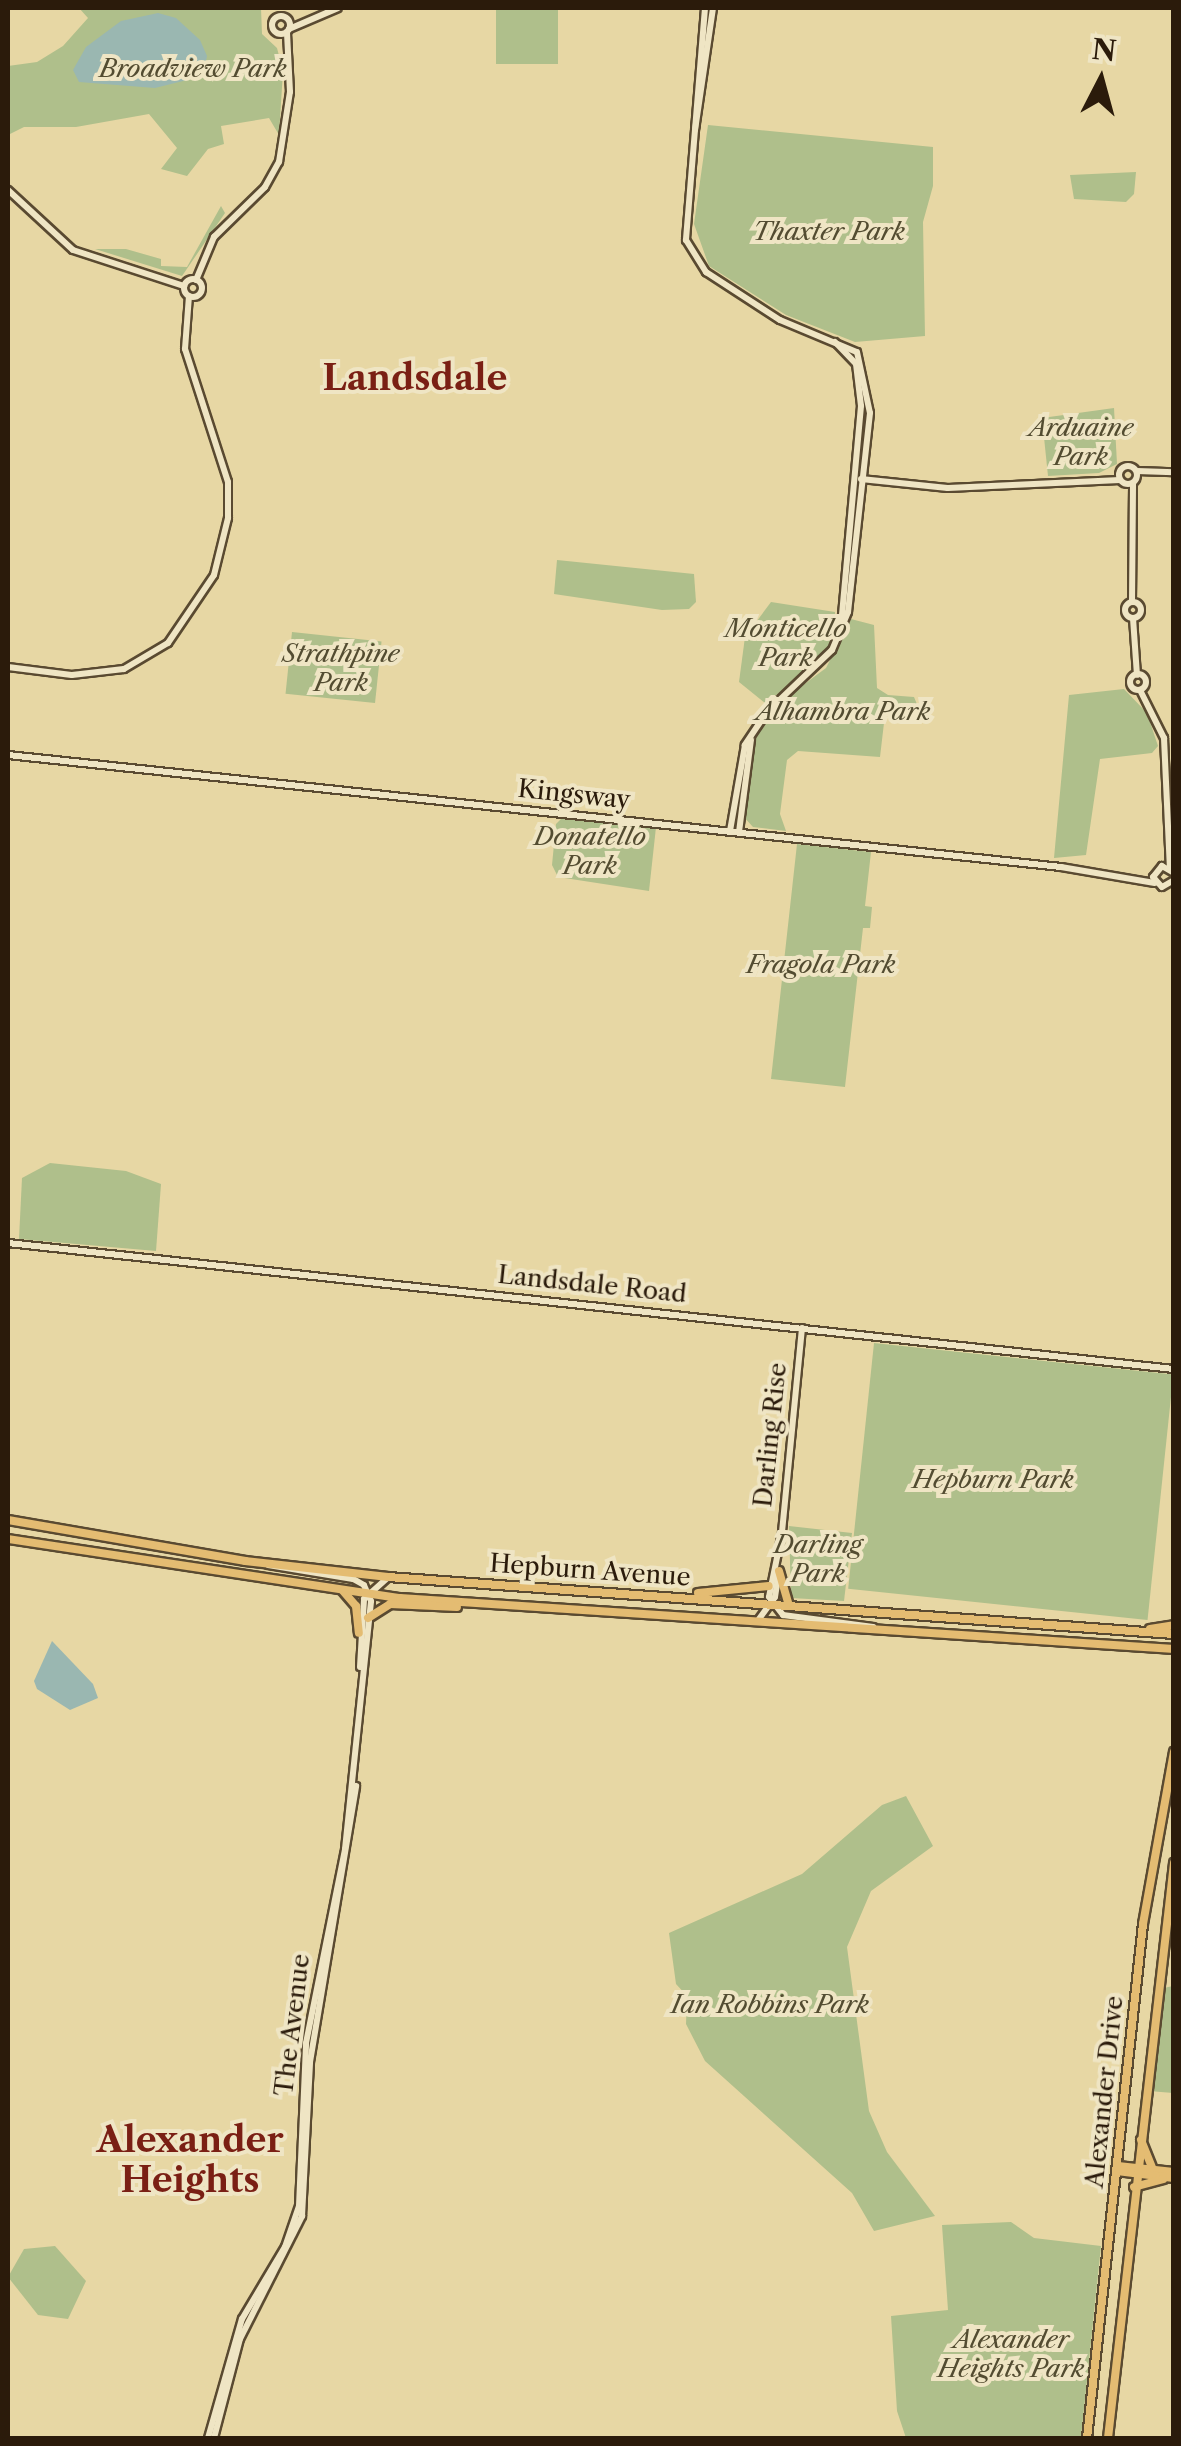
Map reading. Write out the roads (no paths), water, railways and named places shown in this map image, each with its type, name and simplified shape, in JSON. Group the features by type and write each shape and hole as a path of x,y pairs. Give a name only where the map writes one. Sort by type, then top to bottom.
{"main road":[{"name":"Hepburn Avenue","path":"8,1520 267,1564 388,1577 1174,1634"},
{"name":"Hepburn Avenue","path":"8,1538 368,1594 1158,1647 1174,1652"},
{"path":"778,1566 788,1603"},
{"path":"664,1596 769,1586"},
{"path":"343,1590 356,1606 359,1633"},
{"path":"368,1618 390,1604 471,1603"},
{"path":"1141,1630 1174,1624"},
{"name":"Alexander Drive","path":"1087,2438 1144,1924 1170,1794 1174,1752"},
{"name":"Alexander Drive","path":"1108,2438 1140,2130 1174,1863"},
{"path":"1140,2130 1146,2161 1173,2176"},
{"path":"1118,2168 1173,2176"},
{"path":"1136,2170 1158,2170"},
{"path":"1134,2188 1173,2176"}],"street":[{"path":"8,190 73,250 184,286 196,280 214,237 265,188 278,162 290,92 283,25 273,8"},
{"path":"283,25 338,8"},
{"path":"705,8 683,224 698,264 780,320 831,340 852,356 859,375 859,479 841,625 832,650 767,712 752,734 740,762 735,831"},
{"path":"693,137 713,8"},
{"path":"189,296 200,292 196,280"},
{"path":"8,667 72,675 124,669 168,643 214,575 228,518 228,482 186,349 189,296 184,286"},
{"path":"1121,478 1136,470 1174,472"},
{"path":"1128,503 1136,470"},
{"path":"859,479 948,488 1121,478 1134,482 1158,473"},
{"path":"1121,478 1128,503 1132,602 1141,610 1133,618 1137,675 1131,683 1140,690 1164,738 1166,854 1172,878"},
{"name":"Kingsway","path":"8,755 735,831 1136,876 1155,882 1172,878"},
{"path":"1155,882 1166,854"},
{"path":"1157,869 1172,878"},
{"name":"Kingsway","path":"1136,876 1157,869"},
{"name":"Landsdale Road","path":"8,1243 1173,1368"},
{"name":"Darling Rise","path":"759,1619 772,1602 778,1566 802,1328"},
{"path":"267,1564 353,1579 368,1594 388,1577"},
{"name":"Darling Rise","path":"769,1586 778,1566"},
{"path":"769,1586 772,1602 792,1618 873,1628"},
{"name":"The Avenue","path":"360,1667 368,1594"},
{"name":"The Avenue","path":"211,2438 240,2340 302,2216 310,2062 350,1853 359,1633 368,1594"}],"water":[{"path":"158,13 176,18 200,40 207,56 203,76 155,88 79,82 73,70 86,47 121,21"},
{"path":"52,1641 93,1684 98,1698 70,1710 37,1689 34,1681"}],"district":[{"name":"Landsdale","path":"415,378"},
{"name":"Alexander Heights","path":"190,2160"}],"park label":[{"name":"Broadview Park","path":"193,69"},
{"name":"Thaxter Park","path":"829,232"},
{"name":"Arduaine Park","path":"1081,444"},
{"name":"Monticello Park","path":"786,644"},
{"name":"Strathpine Park","path":"341,670"},
{"name":"Alhambra Park","path":"843,712"},
{"name":"Donatello Park","path":"590,852"},
{"name":"Fragola Park","path":"821,965"},
{"name":"Hepburn Park","path":"993,1480"},
{"name":"Darling Park","path":"818,1560"},
{"name":"Ian Robbins Park","path":"770,2005"},
{"name":"Alexander Heights Park","path":"1011,2356"}]}
